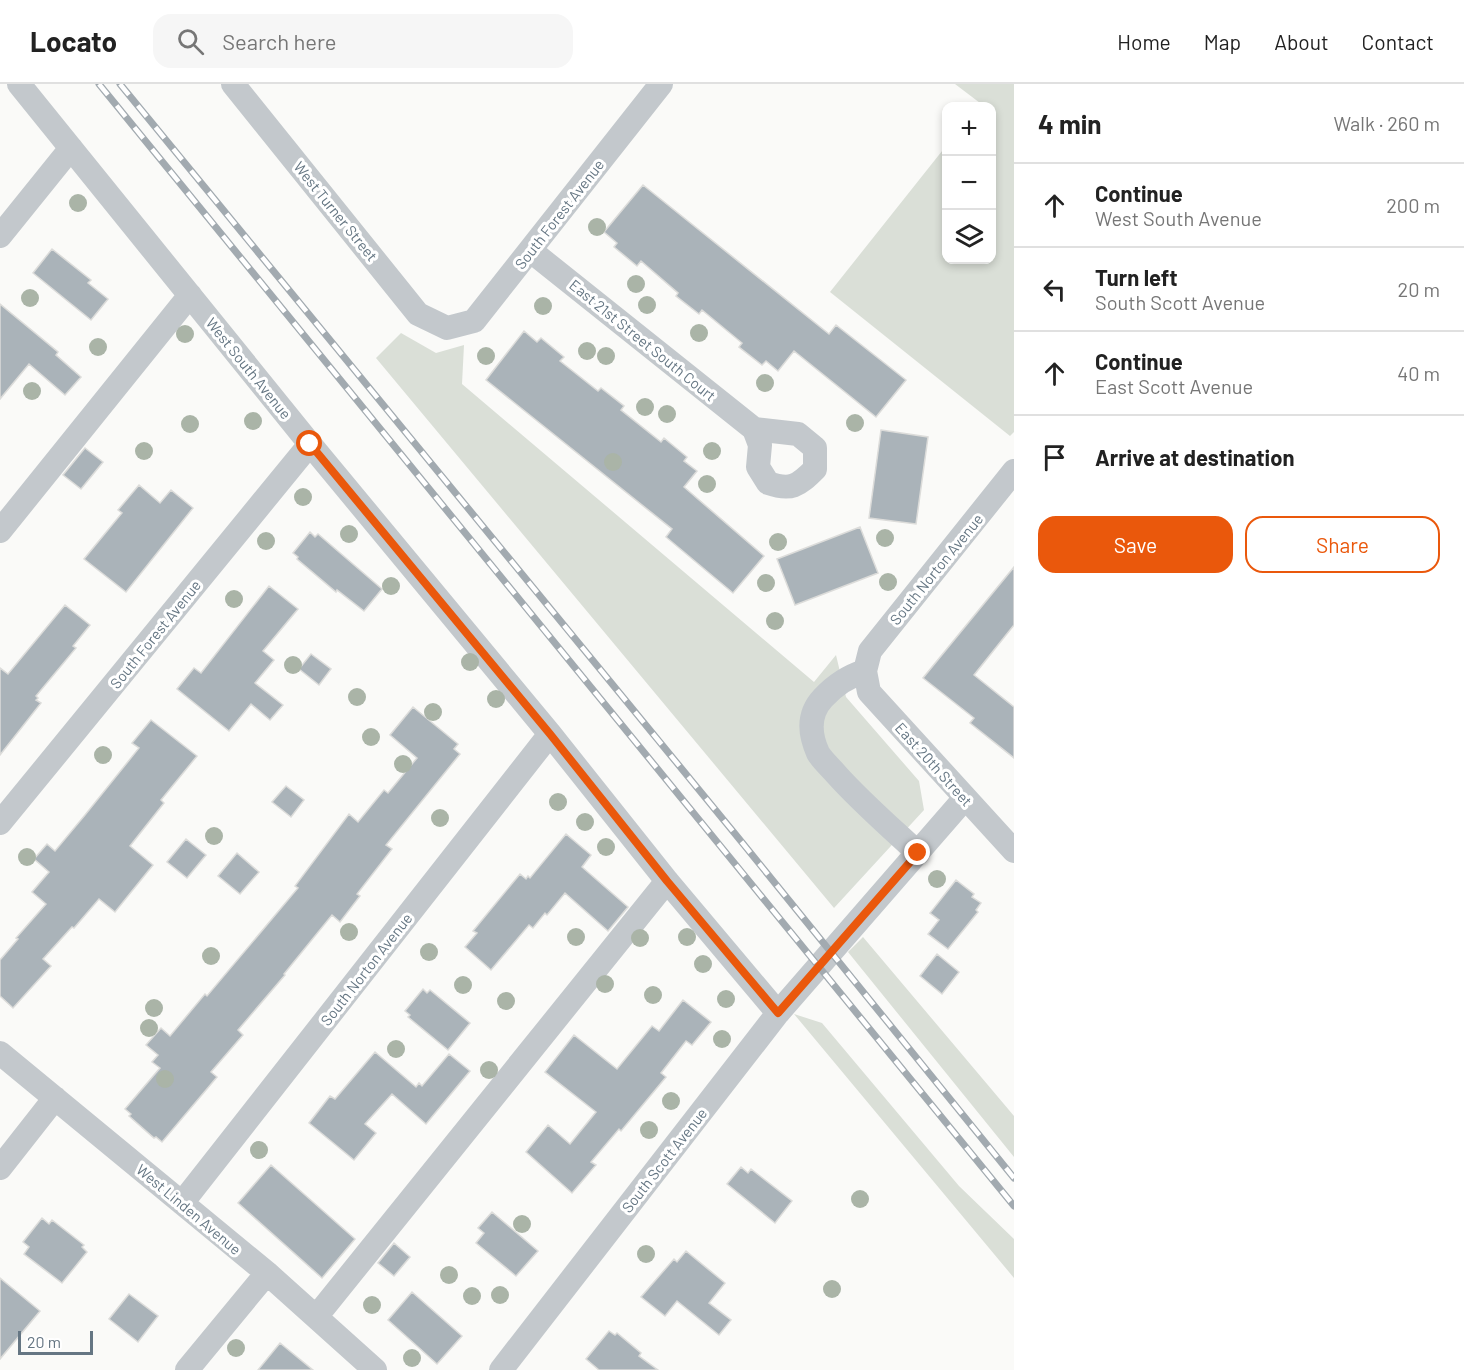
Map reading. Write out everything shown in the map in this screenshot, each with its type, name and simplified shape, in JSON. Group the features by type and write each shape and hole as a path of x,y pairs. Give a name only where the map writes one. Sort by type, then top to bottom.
{"street":[{"name":"West South Avenue","path":"19,84 310,444 550,734 667,881 778,1013"},
{"name":"South Forest Avenue","path":"447,328 474,321 661,84"},
{"name":"West Turner Street","path":"243,88 418,314 447,328"},
{"path":"0,236 71,148"},
{"name":"East 21st Street South Court","path":"531,251 754,429"},
{"path":"0,531 190,295"},
{"name":"South Forest Avenue","path":"0,823 310,444"},
{"name":"South Norton Avenue","path":"865,671 870,651 1014,471"},
{"path":"865,671 852,675 817,704 811,722 813,738 819,755 844,783 918,853"},
{"name":"East 20th Street","path":"865,671 869,692 1014,851"},
{"name":"South Norton Avenue","path":"182,1203 550,734"},
{"name":"South Scott Avenue","path":"501,1370 778,1013 965,798"},
{"path":"316,1317 667,881"},
{"name":"West Linden Avenue","path":"0,1053 267,1273 375,1370"},
{"path":"0,1168 54,1098"},
{"path":"187,1370 267,1273"}],"shaded area":[{"path":"955,84 1014,84 1014,432 1010,436 830,292 942,151 942,264 996,264 996,102 979,102"},
{"path":"401,333 436,353 464,345 462,384 814,682 836,655 846,697 919,781 924,810 834,908 376,358"},
{"path":"863,937 1014,1116 1014,1157 848,952"},
{"path":"794,1014 822,1023 959,1186 1014,1239 1014,1278"}],"building":[{"path":"643,185 829,334 836,325 906,380 876,417 794,351 778,371 766,361 762,365 739,347 742,343 702,310 699,314 676,296 678,293 641,261 637,266 614,247 617,243 604,232"},
{"path":"52,249 91,280 88,283 108,299 91,320 33,273"},
{"path":"0,304 58,352 56,355 81,377 65,395 29,364 0,399"},
{"path":"524,331 537,342 541,338 564,357 560,361 598,391 601,388 624,406 621,410 661,442 664,438 687,457 684,461 697,471 684,487 764,556 733,593 666,537 672,529 486,380"},
{"path":"881,430 928,437 916,524 869,518"},
{"path":"85,448 103,462 81,489 63,475"},
{"path":"139,485 160,503 171,490 193,508 126,592 84,559 122,513 118,510"},
{"path":"860,527 878,573 795,605 777,559"},
{"path":"310,532 315,537 318,534 382,589 364,611 337,590 336,592 297,559 298,557 293,553"},
{"path":"1014,567 1014,625 974,675 1014,707 1014,758 970,723 974,718 923,678"},
{"path":"269,586 298,609 263,651 274,660 255,683 283,705 270,720 251,704 229,731 177,689 194,668 201,673"},
{"path":"65,605 90,625 73,646 76,648 36,696 38,698 36,700 41,703 0,755 0,668 8,674"},
{"path":"311,654 331,669 319,685 299,669"},
{"path":"413,707 458,744 454,749 460,754 386,845 392,849 357,894 360,896 340,922 332,915 238,1030 243,1035 211,1072 217,1077 162,1142 154,1138 129,1116 131,1114 125,1109 160,1068 152,1062 158,1055 146,1045 161,1028 170,1036 205,994 207,996 298,888 295,886 349,814 358,822 384,790 388,793 417,758 390,735"},
{"path":"151,720 197,756 161,800 164,803 130,846 153,865 115,912 99,899 43,959 51,966 13,1008 0,996 0,960 46,904 32,892 49,872 34,859 47,844 55,851 139,748 132,743"},
{"path":"286,786 304,800 291,817 272,802"},
{"path":"566,834 591,855 582,867 628,907 608,931 565,893 533,928 529,925 491,970 465,947 477,933 473,931 520,874 526,879 528,876 530,878"},
{"path":"186,839 206,855 187,878 167,862"},
{"path":"237,853 259,872 240,894 218,876"},
{"path":"956,880 974,894 972,897 981,903 976,910 978,912 948,949 928,934 939,920 930,913"},
{"path":"937,954 959,972 942,994 920,976"},
{"path":"423,989 427,993 430,990 470,1023 448,1050 408,1017 410,1015 405,1011"},
{"path":"683,1000 711,1022 692,1045 686,1041 661,1073 666,1077 621,1131 619,1129 591,1162 596,1165 572,1193 526,1152 548,1125 570,1144 596,1112 545,1072 574,1035 617,1069 652,1026 659,1031"},
{"path":"375,1052 416,1087 419,1083 422,1086 449,1054 470,1071 426,1124 392,1094 365,1124 376,1133 354,1160 309,1123 330,1096 335,1099"},
{"path":"271,1165 355,1239 322,1278 238,1203"},
{"path":"741,1167 748,1173 751,1169 792,1201 775,1223 727,1184"},
{"path":"492,1212 538,1251 516,1276 476,1243 484,1233 478,1228"},
{"path":"42,1218 49,1224 52,1220 84,1245 82,1247 87,1252 62,1283 24,1254 29,1247 23,1242"},
{"path":"394,1243 410,1257 394,1276 378,1263"},
{"path":"686,1251 725,1283 709,1303 731,1320 719,1335 677,1301 665,1316 641,1297 674,1259 677,1262"},
{"path":"0,1278 40,1311 0,1359"},
{"path":"412,1292 462,1336 437,1364 388,1320"},
{"path":"129,1294 158,1316 138,1342 109,1319"},
{"path":"609,1331 615,1335 617,1333 641,1353 639,1356 658,1370 599,1370 586,1359"},
{"path":"280,1343 313,1370 258,1370"}],"railway":[{"path":"99,84 1014,1206"},
{"path":"120,84 1014,1178"}],"route":[{"path":"310,444 550,734 667,881 778,1013 918,853"}]}
